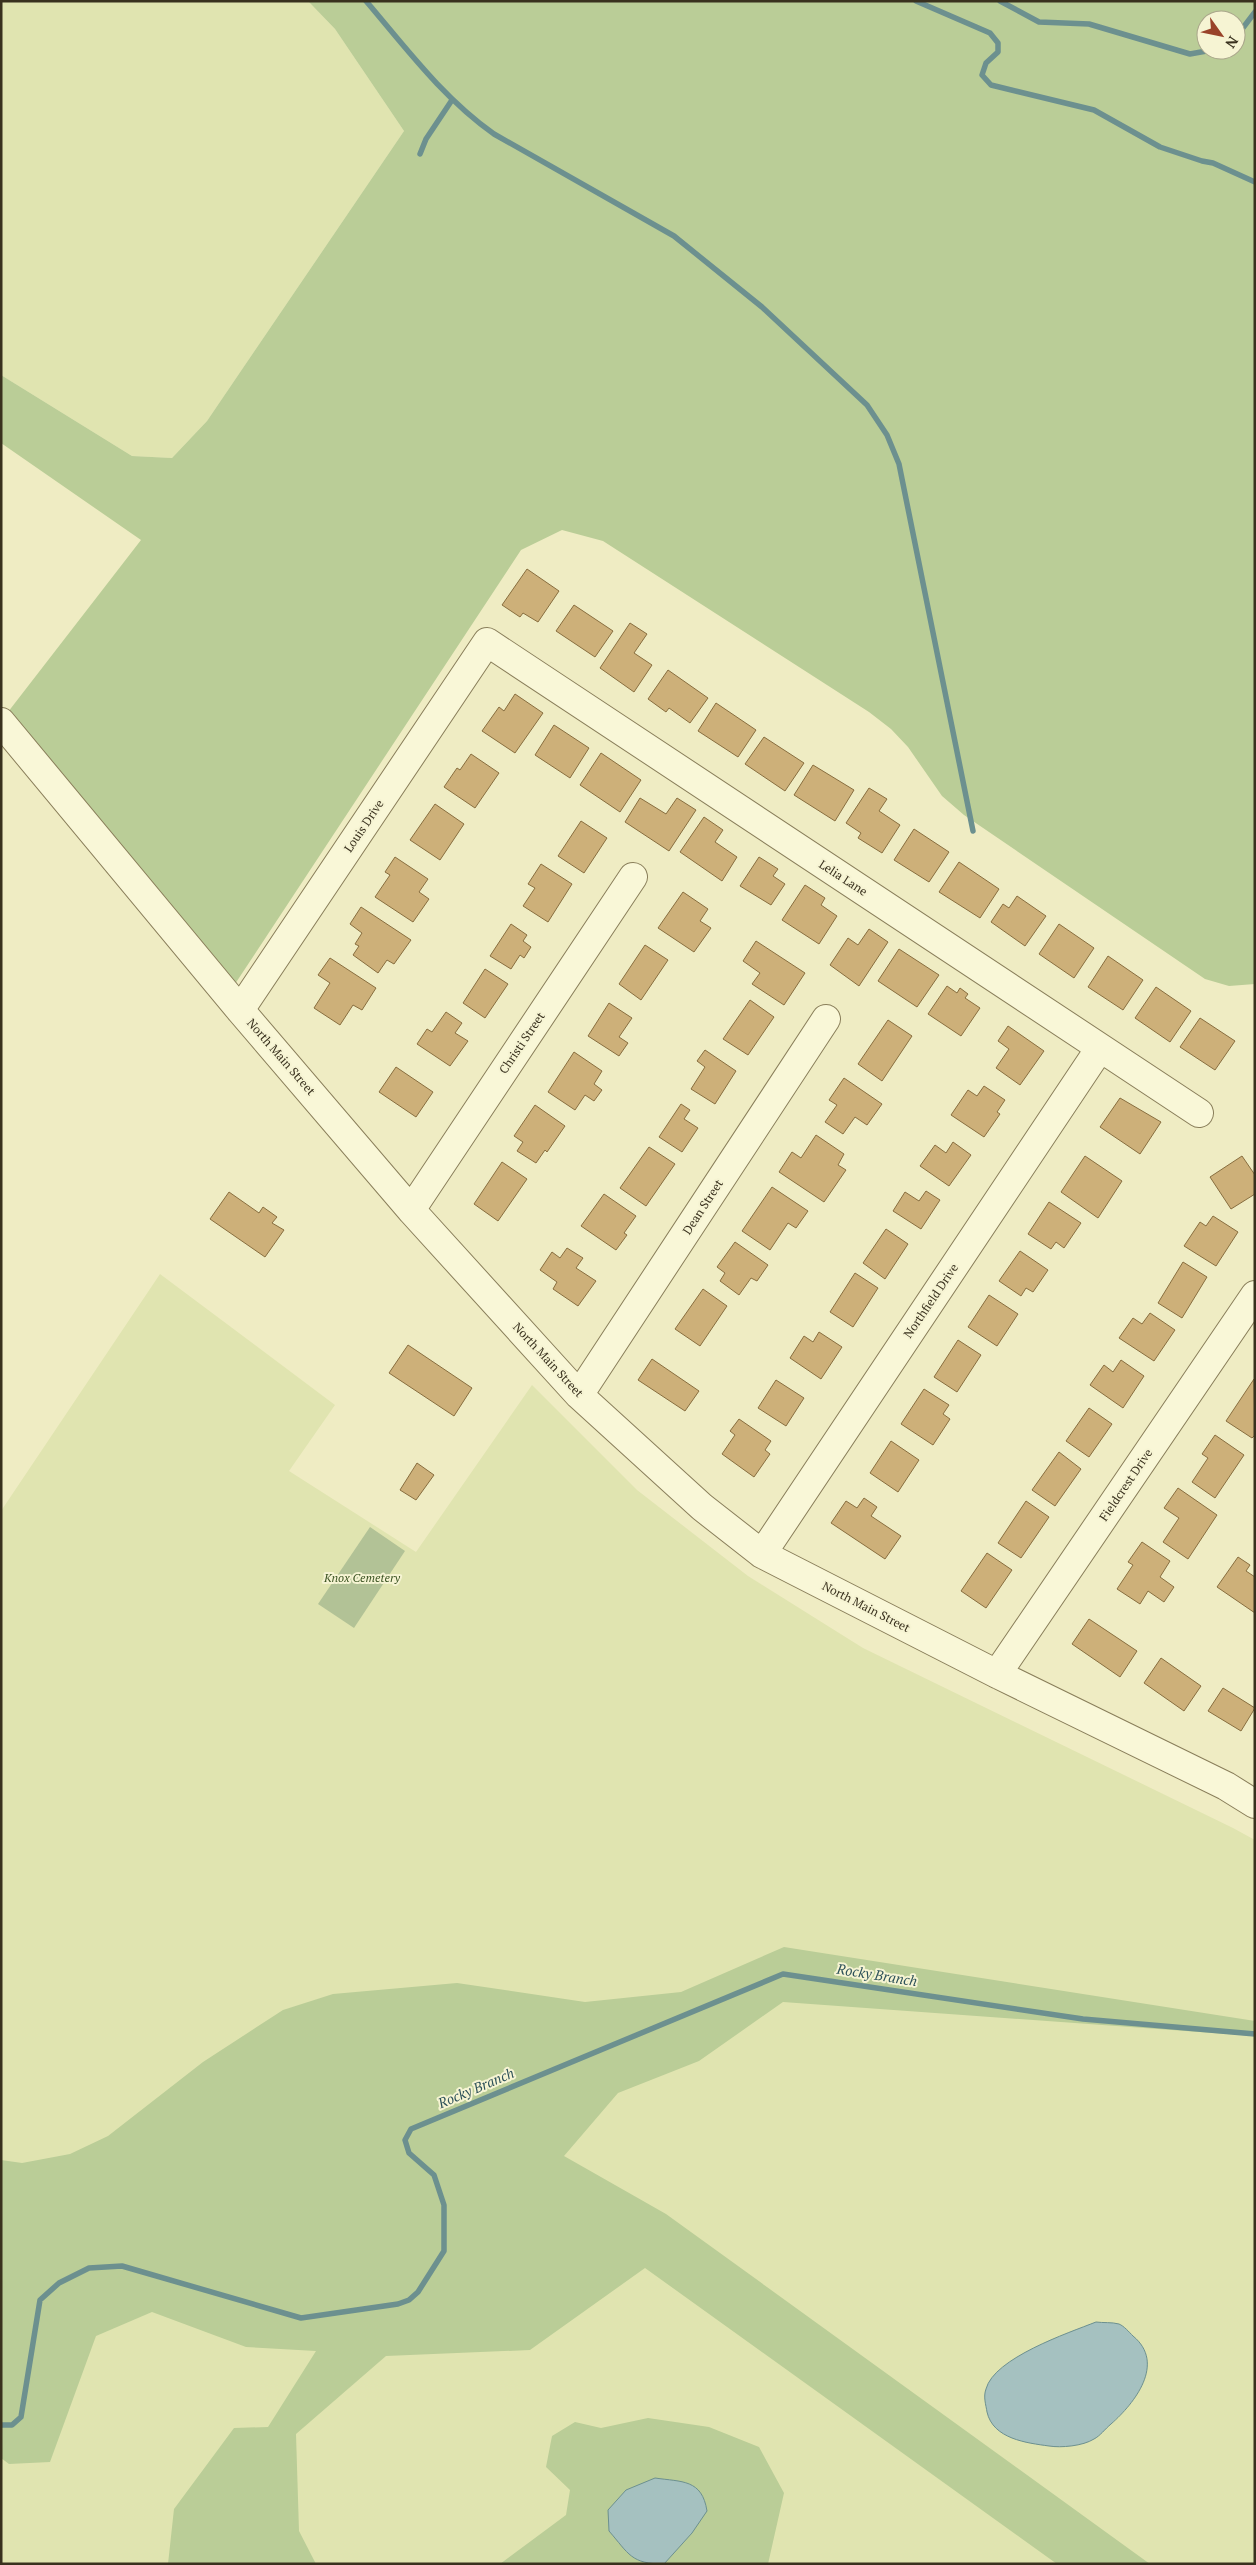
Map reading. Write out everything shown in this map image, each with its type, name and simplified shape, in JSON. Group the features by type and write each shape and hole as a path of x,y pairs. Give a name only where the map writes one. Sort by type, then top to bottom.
{"street":[{"name":"Louis Drive","path":"240,1010 487,642"},
{"name":"Lelia Lane","path":"487,642 1200,1113"},
{"name":"North Main Street","path":"1,722 240,1010 411,1210 579,1395 702,1507 762,1554 997,1674 1226,1786 1255,1804"},
{"name":"Christi Street","path":"411,1210 633,877"},
{"name":"Dean Street","path":"579,1395 826,1019"},
{"name":"Northfield Drive","path":"762,1554 1100,1048"},
{"name":"Fieldcrest Drive","path":"997,1674 1255,1295"}],"green space":[{"path":"1,1 308,1 335,29 404,131 207,421 172,458 132,456 1,375"},
{"path":"308,1 1255,1 1255,984 1229,986 1205,979 964,815 942,796 908,747 891,729 869,712 603,541 562,530 521,550 235,984 8,712 141,540 1,443 1,375 132,456 172,458 207,421 404,131 335,29"},
{"path":"160,1274 335,1405 289,1471 416,1552 532,1385 637,1490 748,1576 863,1648 1255,1840 1255,2564 1,2564 1,1511"},
{"name":"Knox Cemetery","path":"370,1527 405,1551 354,1628 318,1604"},
{"path":"784,1947 1255,2021 1255,2036 783,2002 699,2061 618,2093 564,2156 666,2214 1150,2564 1057,2564 645,2268 530,2350 386,2356 296,2434 299,2531 316,2564 168,2564 174,2509 234,2428 268,2427 316,2351 246,2347 152,2312 96,2336 50,2462 9,2464 1,2458 1,2160 22,2163 70,2154 108,2136 203,2062 283,2010 333,1994 457,1983 585,2002 681,1992"},
{"path":"648,2418 709,2427 759,2447 784,2493 768,2564 500,2564 566,2515 570,2490 546,2467 552,2436 575,2422 601,2428"}],"water":[{"path":"1096,2322 1116,2323 1123,2326 1143,2347 1147,2358 1147,2370 1143,2382 1137,2394 1120,2415 1096,2438 1066,2447 1054,2447 1021,2441 1003,2434 996,2428 990,2421 985,2398 986,2389 992,2378 1017,2357 1051,2340"},
{"path":"655,2478 689,2484 701,2493 707,2511 692,2533 664,2564 653,2564 637,2560 626,2552 609,2531 608,2510 626,2490"}],"building":[{"path":"527,569 559,591 538,622 523,613 520,617 502,605"},
{"path":"574,605 613,631 595,657 556,631"},
{"path":"630,623 647,634 634,653 652,665 634,692 600,668"},
{"path":"668,670 708,698 690,723 669,708 666,712 648,699"},
{"path":"515,694 543,713 515,753 482,731 499,707 504,711"},
{"path":"716,703 756,730 738,757 698,731"},
{"path":"554,725 589,748 570,778 535,755"},
{"path":"764,737 804,763 785,791 745,764"},
{"path":"601,753 641,780 620,812 580,785"},
{"path":"471,754 499,773 475,808 444,787 457,768 460,770"},
{"path":"813,765 854,790 835,821 794,795"},
{"path":"869,788 887,799 879,811 900,825 882,853 858,838 861,833 846,823"},
{"path":"640,798 666,814 677,798 696,810 669,851 625,822"},
{"path":"435,804 464,824 440,860 410,840"},
{"path":"704,817 723,830 715,842 737,857 722,881 680,852"},
{"path":"581,821 607,838 584,873 558,856"},
{"path":"914,829 949,852 929,882 894,860"},
{"path":"395,857 428,879 419,892 429,899 413,922 375,897 390,875 385,872"},
{"path":"759,857 778,869 773,876 785,884 771,905 740,886"},
{"path":"959,862 999,889 980,918 939,892"},
{"path":"541,864 572,884 548,922 523,906 535,888 528,884"},
{"path":"805,885 825,898 821,905 837,916 819,944 782,920"},
{"path":"683,892 708,909 700,921 711,928 694,952 658,928"},
{"path":"1017,896 1046,916 1025,946 991,922 1003,904 1009,908"},
{"path":"361,907 411,940 394,964 387,960 378,973 353,955 359,946 355,944 362,933 350,924"},
{"path":"511,924 527,935 523,941 531,947 524,958 520,955 511,969 490,956"},
{"path":"1059,924 1094,948 1074,978 1039,954"},
{"path":"869,929 888,942 859,986 830,965 848,938 858,945"},
{"path":"756,941 805,973 784,1005 752,984 760,973 743,961"},
{"path":"645,945 668,960 641,1000 619,984"},
{"path":"899,949 939,975 917,1007 878,981"},
{"path":"1108,956 1143,980 1123,1010 1088,987"},
{"path":"330,958 376,988 362,1010 353,1005 340,1025 314,1008 330,983 318,975"},
{"path":"485,969 508,984 485,1018 463,1003"},
{"path":"947,986 957,993 960,988 968,994 965,998 980,1008 961,1036 928,1014"},
{"path":"1156,987 1191,1011 1170,1042 1135,1018"},
{"path":"750,1000 774,1017 748,1055 723,1039"},
{"path":"609,1003 632,1018 619,1037 628,1043 619,1056 588,1036"},
{"path":"446,1012 462,1023 455,1033 468,1041 450,1066 417,1044 427,1029 432,1032"},
{"path":"1200,1018 1235,1041 1215,1070 1180,1047"},
{"path":"888,1020 912,1036 882,1081 858,1064"},
{"path":"1008,1026 1044,1051 1020,1085 996,1068 1009,1049 998,1041"},
{"path":"705,1050 736,1071 715,1104 691,1089 705,1067 697,1061"},
{"path":"574,1052 602,1071 594,1084 602,1090 594,1101 585,1095 575,1110 548,1092"},
{"path":"396,1067 433,1092 416,1117 379,1092"},
{"path":"844,1078 882,1104 867,1125 855,1117 843,1134 825,1122 837,1105 829,1100"},
{"path":"984,1086 1005,1100 997,1112 1000,1114 984,1137 951,1115 968,1090 977,1096"},
{"path":"1120,1098 1161,1122 1140,1154 1100,1127"},
{"path":"681,1104 690,1110 684,1119 698,1128 682,1152 659,1137"},
{"path":"535,1105 565,1126 547,1152 545,1150 536,1163 517,1151 523,1142 514,1136"},
{"path":"816,1135 844,1154 838,1165 846,1170 824,1202 779,1172 792,1152 801,1158"},
{"path":"953,1142 971,1155 949,1186 920,1166 935,1145 946,1153"},
{"path":"649,1147 675,1164 646,1206 620,1188"},
{"path":"1085,1156 1122,1181 1098,1218 1061,1192"},
{"path":"1242,1156 1255,1175 1255,1194 1231,1209 1210,1177"},
{"path":"502,1162 527,1179 498,1221 474,1204"},
{"path":"772,1187 808,1211 796,1228 788,1223 770,1250 742,1231"},
{"path":"926,1191 940,1200 921,1229 893,1211 905,1192 919,1201"},
{"path":"229,1192 259,1213 263,1207 277,1217 272,1223 284,1230 265,1257 210,1219"},
{"path":"604,1194 636,1216 624,1233 627,1235 616,1250 581,1226"},
{"path":"1049,1202 1081,1223 1064,1248 1056,1242 1051,1249 1028,1234"},
{"path":"1213,1216 1238,1232 1216,1266 1184,1246 1200,1222 1206,1226"},
{"path":"886,1229 908,1244 885,1279 863,1263"},
{"path":"735,1242 768,1265 757,1281 751,1278 739,1295 720,1281 725,1273 717,1267"},
{"path":"567,1248 583,1258 576,1268 596,1281 578,1306 553,1289 557,1282 540,1270 552,1252 560,1258"},
{"path":"1020,1251 1048,1270 1033,1292 1026,1288 1021,1296 999,1281"},
{"path":"1183,1262 1207,1277 1182,1318 1158,1303"},
{"path":"855,1273 878,1288 853,1327 830,1312"},
{"path":"703,1289 727,1306 700,1346 675,1329"},
{"path":"989,1295 1018,1314 997,1346 968,1327"},
{"path":"1150,1313 1175,1330 1154,1361 1119,1338 1133,1318 1142,1324"},
{"path":"819,1332 842,1347 821,1379 790,1358 804,1336 813,1342"},
{"path":"958,1340 981,1355 957,1392 934,1377"},
{"path":"408,1345 472,1388 454,1416 389,1373"},
{"path":"652,1359 699,1391 685,1411 638,1380"},
{"path":"1121,1360 1144,1376 1123,1408 1090,1385 1104,1365 1113,1372"},
{"path":"1254,1379 1255,1435 1252,1438 1226,1421"},
{"path":"776,1380 804,1398 786,1426 758,1408"},
{"path":"924,1389 949,1405 943,1414 950,1419 933,1445 901,1424"},
{"path":"1089,1408 1112,1424 1089,1457 1066,1441"},
{"path":"739,1419 771,1441 765,1450 770,1454 754,1477 722,1454 735,1435 730,1431"},
{"path":"1215,1435 1244,1455 1215,1498 1192,1482 1208,1458 1202,1454"},
{"path":"891,1441 919,1460 898,1492 870,1473"},
{"path":"1059,1452 1081,1469 1055,1506 1032,1490"},
{"path":"417,1463 434,1475 416,1500 400,1490"},
{"path":"1178,1488 1217,1515 1188,1559 1163,1542 1179,1518 1164,1508"},
{"path":"864,1498 877,1507 871,1516 901,1536 885,1559 831,1523 846,1501 857,1508"},
{"path":"1026,1501 1049,1517 1021,1558 998,1543"},
{"path":"1142,1542 1170,1561 1160,1577 1174,1587 1164,1602 1148,1591 1140,1604 1117,1589 1133,1565 1128,1562"},
{"path":"987,1553 1012,1570 986,1608 961,1591"},
{"path":"1238,1557 1250,1565 1246,1571 1255,1577 1255,1613 1217,1587"},
{"path":"1089,1619 1137,1651 1120,1677 1072,1644"},
{"path":"1161,1658 1201,1686 1184,1711 1144,1683"},
{"path":"1223,1688 1255,1708 1241,1731 1208,1711"}],"waterway":[{"path":"366,1 426,72 475,120 494,134 674,236 762,307 867,405 887,435 899,464 973,831"},
{"path":"916,1 990,33 998,43 998,52 986,63 982,75 991,85 1094,110 1160,147 1213,163 1255,182"},
{"path":"1000,1 1039,22 1089,24 1190,54 1196,53"},
{"path":"1246,24 1255,12"},
{"path":"420,154 426,139 452,100"},
{"name":"Rocky Branch","path":"1,2425 12,2425 21,2417 40,2300 59,2283 89,2268 122,2266 301,2318 398,2304 409,2300 418,2292 444,2251 444,2205 434,2175 409,2153 405,2140 411,2129 783,1974 1083,2019 1255,2034"}]}
